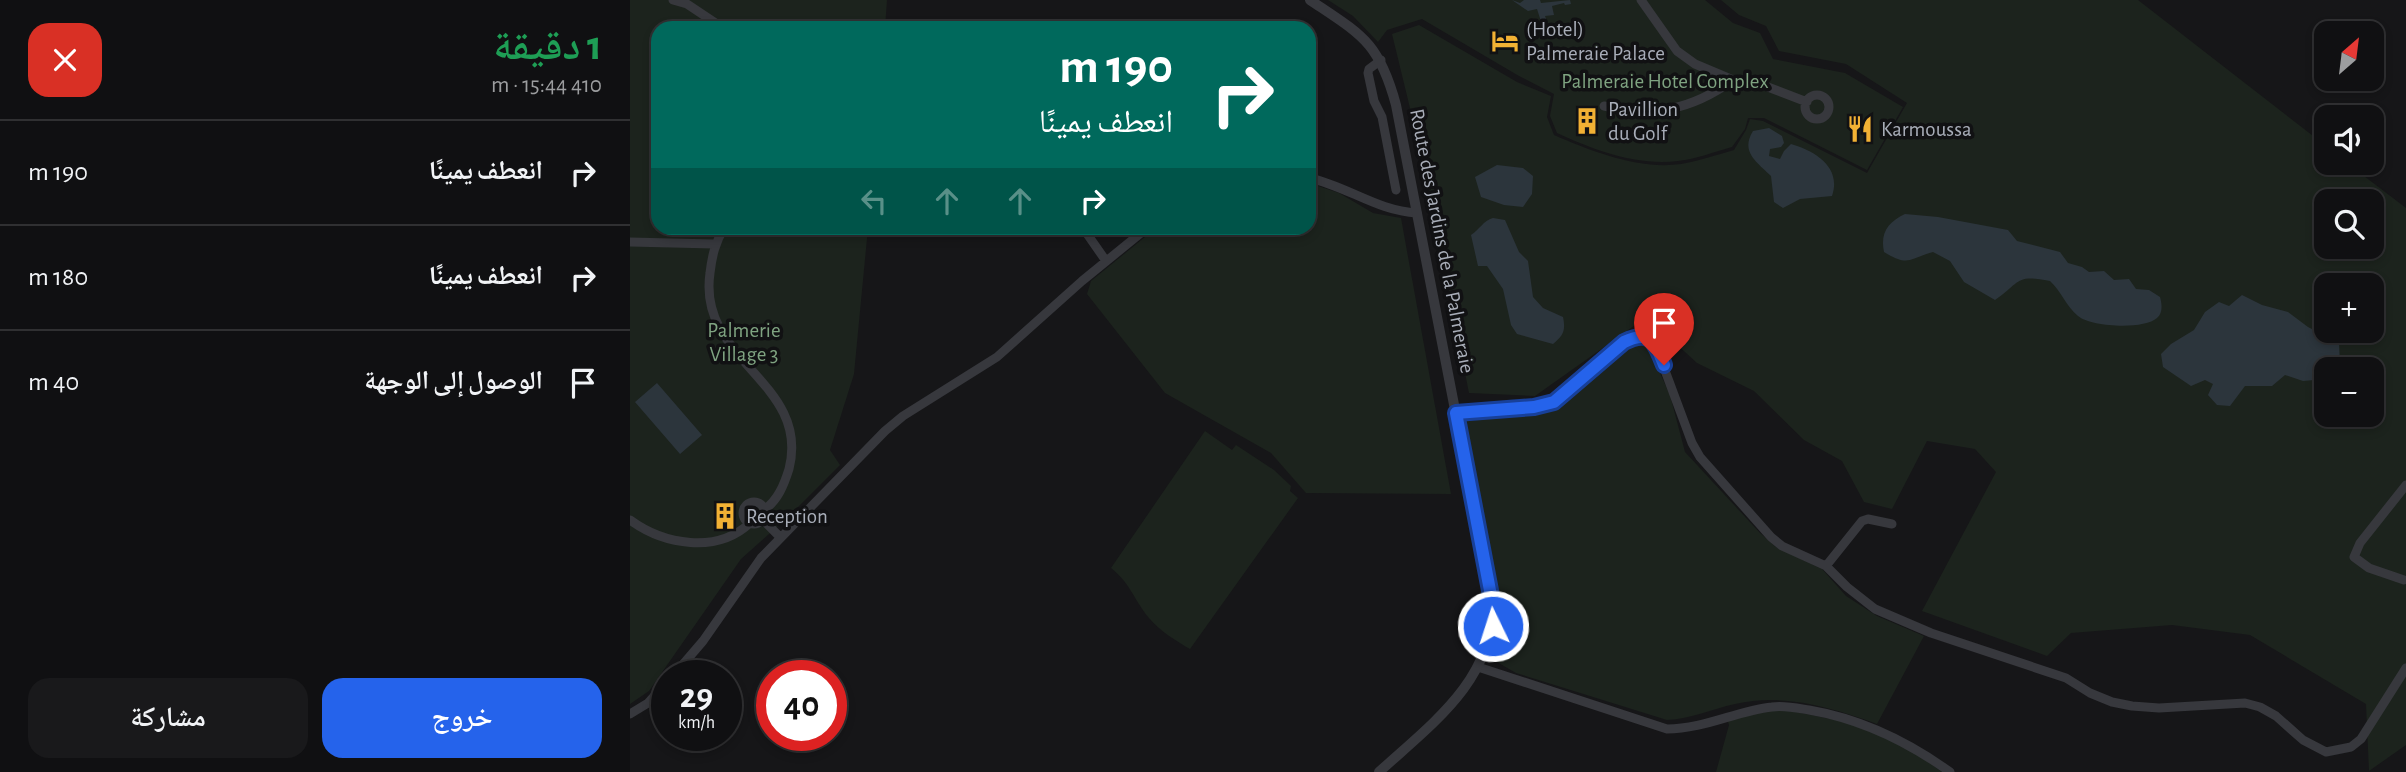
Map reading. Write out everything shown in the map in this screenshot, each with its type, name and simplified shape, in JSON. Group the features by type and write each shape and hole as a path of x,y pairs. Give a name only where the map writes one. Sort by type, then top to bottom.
{"street":[{"path":"673,0 687,4 712,21"},
{"name":"Route des Jardins de la Palmeraie","path":"1310,0 1369,43 1381,60 1396,105 1493,606 1493,626 1487,649 1478,667 1446,710 1379,772"},
{"path":"1641,0 1677,51 1709,72 1732,80 1760,84 1807,102"},
{"path":"1381,60 1369,69 1368,73 1374,101 1382,117 1396,190"},
{"path":"1709,72 1714,93"},
{"path":"1604,106 1645,112 1665,110 1690,104 1714,93 1732,80"},
{"path":"1316,180 1375,204 1417,213"},
{"path":"630,520 653,534 676,541 702,543 722,540 750,523 759,523 785,481 791,461 791,439 779,402 727,343 716,324 707,290 714,244 719,235"},
{"path":"1088,235 1106,261"},
{"path":"687,660 703,641 740,586 780,537 885,431 903,416 997,357 1138,235"},
{"path":"630,242 714,244"},
{"path":"1456,413 1534,407 1554,402 1624,342 1644,336 1652,340 1657,349 1692,443 1700,457 1771,537 1782,546 1826,566 1861,599 1899,620 1978,650 2066,678 2101,698 2132,706 2159,708 2228,703 2253,705 2276,716 2303,740 2326,752 2351,747 2361,739 2406,668"},
{"path":"2405,579 2358,563 2354,555 2406,485"},
{"path":"750,523 743,517 746,505 750,502 759,503 763,515 780,537"},
{"path":"1826,566 1862,521 1868,519 1892,524"},
{"path":"1478,667 1667,729 1697,727 1773,706 1835,715 1898,739 1950,772"},
{"path":"630,714 651,700"}],"green space":[{"name":"Palmerie Village 3","path":"630,0 887,0 886,21 651,21 651,235 867,235 854,374 830,450 840,465 741,559 671,660 651,660 649,691 630,704"},
{"name":"Palmeraie Hotel Complex","path":"1328,0 1705,0 1733,23 1760,33 1773,59 1845,73 1903,107 1867,170 1764,118 1748,118 1745,129 1732,147 1678,161 1631,159 1600,151 1557,133 1550,116 1554,94 1422,19 1387,30 1378,42 1353,16"},
{"path":"1721,0 2138,0 2314,137 2314,175 2363,175 2381,189 2314,189 2314,259 2384,259 2384,191 2406,208 2406,745 2369,771 2366,704 2250,635 2172,625 2071,633 2047,656 1922,611 1996,472 1975,449 1927,441 1892,509 1864,502 1842,461 1804,440 1754,391 1697,363 1673,341 1638,323 1535,396 1469,393 1426,174 1392,34 1419,25 1517,82 1551,96 1547,117 1554,135 1616,158 1665,165 1708,158 1734,150 1750,119 1763,121 1867,173 1907,103 1846,64 1779,51 1766,26 1739,15"},
{"path":"1316,185 1339,193 1373,213 1401,218 1451,494 1306,493 1271,453 1165,393 1087,294 1091,281 1147,235 1316,235"},
{"path":"1640,340 1649,349 1670,395 1685,452 1760,533 1776,547 1822,569 1846,596 1877,616 1924,636 1877,724 1824,707 1771,700 1735,704 1667,720 1516,673 1497,662 1491,654 1496,625 1495,596 1462,423 1465,417 1475,414 1543,409 1571,392 1620,349"},
{"path":"1205,431 1232,450 1236,445 1274,470 1291,486 1290,491 1298,498 1190,649 1153,623 1123,580 1111,568"},
{"path":"1782,709 1850,723 1907,747 1942,772 1716,772 1729,725 1727,718"}],"shaded area":[{"path":"1512,0 1520,3 1524,0 1540,0 1541,3 1570,0 1571,4 1552,6 1554,15 1545,16 1552,35 1546,37 1537,9 1528,11"},
{"path":"1769,128 1782,136 1784,143 1781,147 1770,149 1769,156 1780,159 1791,144 1817,156 1830,169 1833,177 1832,196 1800,199 1783,208 1774,202 1771,176 1752,156 1748,145 1753,131"},
{"path":"1497,165 1523,168 1533,176 1532,194 1523,207 1504,205 1481,197 1475,177"},
{"path":"1905,214 1938,217 2008,230 2017,241 2060,252 2068,263 2089,272 2104,271 2114,280 2129,279 2136,289 2149,290 2160,297 2160,314 2150,322 2130,326 2094,323 2078,316 2050,281 2030,278 2019,281 1995,300 1964,282 1950,261 1933,252 1904,260 1884,252 1884,234 1894,221"},
{"path":"1493,218 1505,220 1519,252 1528,261 1533,297 1543,308 1563,317 1563,333 1553,344 1517,334 1511,325 1503,289 1487,266 1478,266 1471,235"},
{"path":"2242,295 2262,305 2288,312 2314,330 2314,343 2339,343 2340,357 2314,357 2314,380 2303,381 2285,375 2272,386 2245,386 2230,406 2217,405 2208,395 2213,384 2205,380 2191,386 2163,367 2161,354 2171,344 2194,330 2205,312 2219,302 2229,306"},
{"path":"657,383 702,435 680,454 635,402"}],"place":[{"name":"(Hotel) Palmeraie Palace","path":"1505,41"},
{"name":"Pavillion du Golf","path":"1587,121"},
{"name":"Karmoussa","path":"1860,129"},
{"name":"Reception","path":"725,516"}],"route":[{"path":"1493,626 1493,606 1456,413 1544,406 1554,402 1586,377 1608,355 1634,337 1644,336 1652,340 1664,365"}]}
